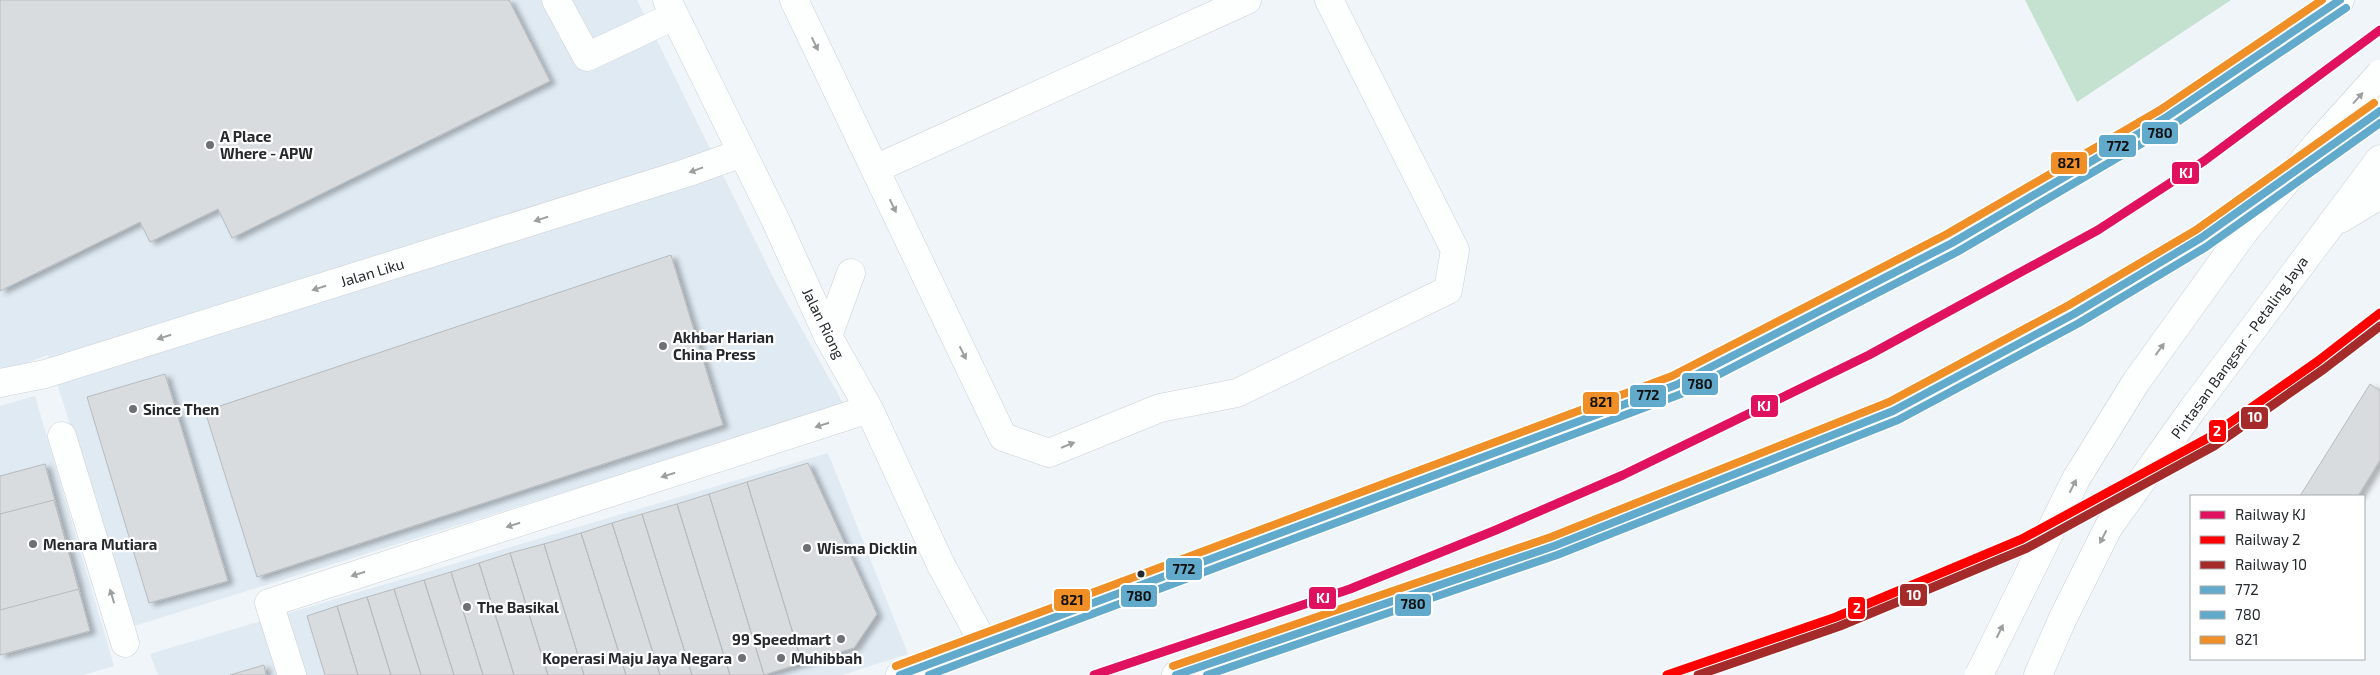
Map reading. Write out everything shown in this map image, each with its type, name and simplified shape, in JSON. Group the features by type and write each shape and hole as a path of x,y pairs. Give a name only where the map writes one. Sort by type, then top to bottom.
{"main road":[{"path":"556,0 587,57 670,8"},
{"path":"794,0 1003,437 1049,453 1160,408 1237,393 1448,290 1455,250 1329,0"},
{"path":"875,169 1247,0"},
{"path":"900,675 1676,385 1952,243 2165,118 2340,0"},
{"name":"Jalan Riong","path":"670,8 775,219 828,336 868,409 940,563 984,644"},
{"path":"1978,675 2076,479 2136,382 2244,232 2318,142 2380,74"},
{"path":"1176,675 1554,546 1893,411 2074,314 2201,238 2380,111"},
{"name":"Jalan Liku","path":"0,383 54,371 686,173 742,153"},
{"name":"Pintasan Bangsar - Petaling Jaya","path":"2038,675 2063,618 2108,528 2328,227 2380,159"},
{"path":"2328,227 2380,196"},
{"path":"828,336 851,273"},
{"path":"292,675 269,603 868,409"},
{"path":"62,436 125,643"}],"shaded area":[{"path":"0,0 637,0 775,281 844,405 134,626 48,355 0,373"},
{"path":"35,396 114,666 83,675 0,675 0,406"},
{"path":"828,453 908,654 842,675 158,675 150,654"}],"green space":[{"path":"2025,0 2231,0 2077,102"}],"building":[{"name":"A Place Where - APW","path":"0,0 509,0 550,81 232,238 218,209 150,242 140,222 0,291"},
{"path":"671,255 723,425 257,577 205,411"},
{"path":"165,374 228,581 149,603 87,397"},
{"path":"2370,384 2380,391 2380,460 2359,495 2301,495"},
{"name":"Wisma Dicklin","path":"808,463 877,614 854,648 802,663 747,482"},
{"name":"Menara Mutiara","path":"45,464 90,631 0,655 0,476"},
{"path":"747,482 802,663 764,675 709,494"},
{"path":"709,494 764,675 730,675 677,504"},
{"path":"54,500 79,589 0,610 0,514"},
{"path":"677,504 730,675 692,675 642,514"},
{"path":"642,514 692,675 660,675 612,523"},
{"path":"612,523 660,675 626,675 581,533"},
{"path":"581,533 626,675 584,675 544,544"},
{"path":"544,544 584,675 548,675 510,553"},
{"path":"510,553 548,675 514,675 479,563"},
{"path":"479,563 514,675 483,675 451,572"},
{"path":"451,572 483,675 454,675 424,580"},
{"path":"424,580 454,675 421,675 394,589"},
{"path":"394,589 421,675 391,675 367,597"},
{"path":"367,597 391,675 358,675 337,606"},
{"path":"337,606 358,675 325,675 307,616"},
{"path":"264,665 266,675 230,675"}],"rail line":[{"name":"KJ","path":"1094,675 1350,589 1496,530 1623,475 1869,355 2098,230 2204,161 2380,30"},
{"name":"2","path":"1667,675 1836,617 2022,539 2208,438 2318,361 2380,313"},
{"name":"10","path":"1698,675 1840,626 2027,548 2214,446 2324,369 2380,326"}],"transit line":[{"name":"821","path":"896,666 1672,376 1947,234 2160,110 2322,0"},
{"name":"772","path":"900,675 1676,385 1952,243 2165,118 2340,0"},
{"name":"780","path":"929,675 1681,394 1957,252 2170,127 2346,8"},
{"name":"821","path":"1173,666 1551,537 1889,402 2069,305 2196,230 2374,103"},
{"name":"772","path":"1176,675 1554,546 1893,411 2074,314 2201,238 2380,111"},
{"name":"780","path":"1207,675 1557,555 1898,420 2079,323 2206,247 2380,123"}],"place":[{"name":"A Place Where - APW","path":"210,145"},
{"name":"Akhbar Harian China Press","path":"663,346"},
{"name":"Since Then","path":"133,409"},
{"name":"Menara Mutiara","path":"33,544"},
{"name":"Wisma Dicklin","path":"807,548"},
{"name":"The Basikal","path":"467,607"},
{"name":"99 Speedmart","path":"841,639"},
{"name":"Koperasi Maju Jaya Negara","path":"742,658"},
{"name":"Muhibbah","path":"781,658"}]}
